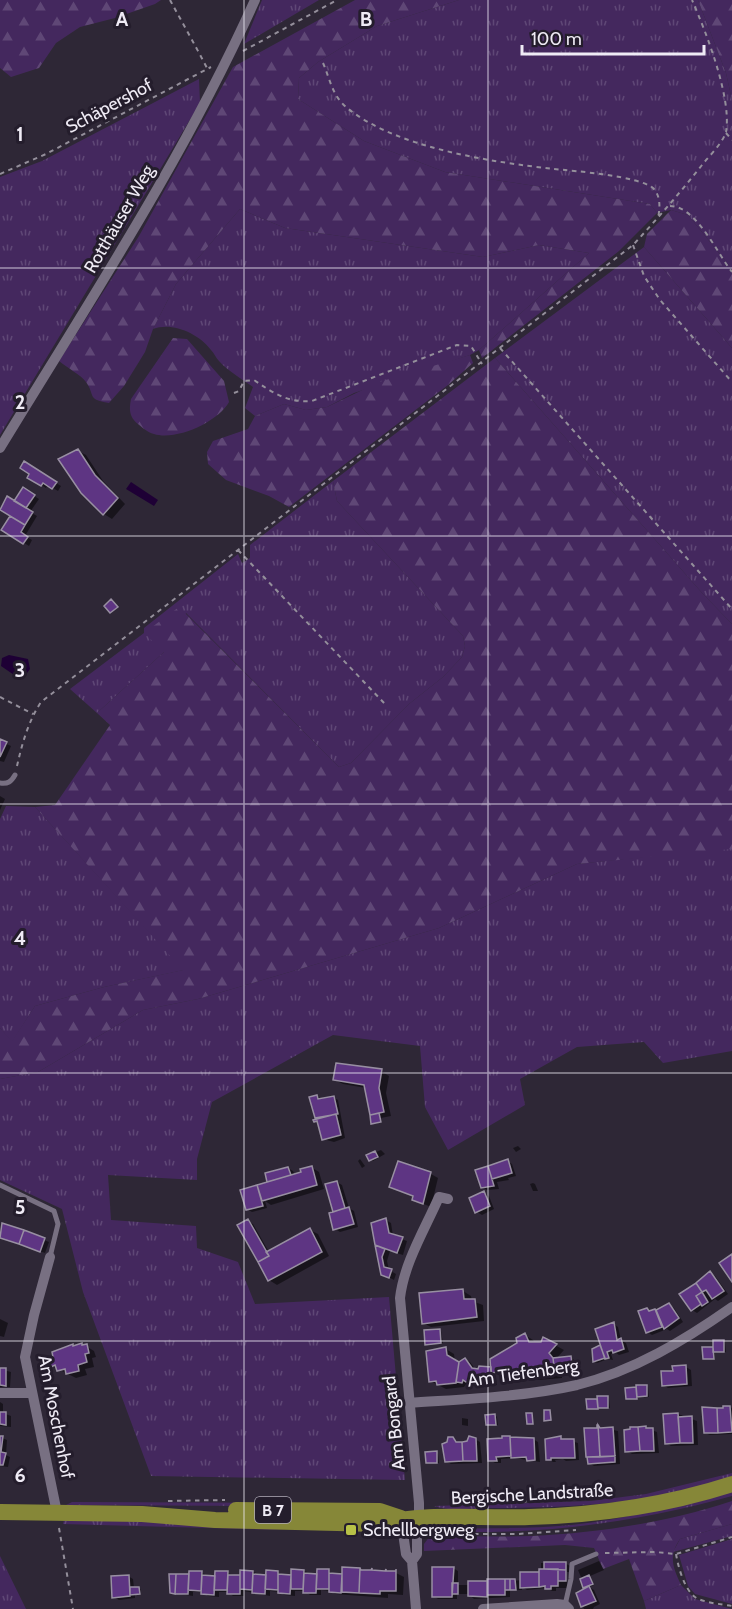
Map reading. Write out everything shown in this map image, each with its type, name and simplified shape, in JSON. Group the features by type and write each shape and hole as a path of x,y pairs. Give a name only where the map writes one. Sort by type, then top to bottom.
{"main road":[{"name":"Bergische Landstraße","path":"0,1512 142,1514 215,1520 378,1524 410,1520 529,1517 600,1512 651,1504 732,1484"}],"street":[{"name":"Rotthäuser Weg","path":"0,448 132,232 229,58 255,0"},
{"name":"Am Bongard","path":"410,1520 419,1503 401,1324 401,1286 439,1197 448,1199"},
{"name":"Am Moschenhof","path":"50,1257 33,1315 25,1357 57,1513"},
{"name":"Am Tiefenberg","path":"409,1403 532,1392 578,1384 615,1373 649,1358 732,1307"},
{"path":"0,1393 32,1393"},
{"path":"410,1520 403,1533 406,1554 412,1561 416,1609"},
{"path":"483,1609 567,1607"}],"lane":[{"path":"0,783 6,784 12,781 15,775"},
{"name":"Am Moschenhof","path":"0,1185 54,1211 58,1224 50,1257"},
{"path":"567,1607 572,1564 596,1554"}],"path":[{"path":"170,0 177,9 207,69"},
{"name":"Schäpershof","path":"0,174 46,154 337,0"},
{"path":"15,775 21,746 33,714 41,702 482,364 633,245 670,206 726,133 727,111 723,85 712,48 692,0"},
{"path":"323,63 332,90 343,105 380,128 417,142 469,155 554,169 598,173 644,184 652,188 657,195 660,207 658,218"},
{"path":"726,133 732,140"},
{"path":"670,206 682,208 698,223 732,272"},
{"path":"633,245 644,276 660,300 732,382"},
{"path":"234,393 239,391 243,381 254,380 276,395 299,402 312,401 457,345 471,346 482,364"},
{"path":"500,348 732,609"},
{"path":"238,550 387,705"},
{"path":"0,697 33,714"},
{"path":"57,1513 73,1609"},
{"path":"596,1554 655,1552 675,1554 732,1537"},
{"path":"675,1554 688,1588 695,1597 732,1606"}],"green space":[{"path":"0,0 161,0 115,18 80,27 56,43 39,68 11,77 0,68"},
{"path":"262,0 319,0 244,44"},
{"path":"355,0 459,0 377,26 318,62 299,78 298,99 364,141 445,172 650,204 657,213 619,251 482,358 479,350 589,253 539,245 483,257 285,228 240,209 176,284 153,329 145,352 124,386 109,403 97,400 83,379 59,361 139,236 233,67"},
{"path":"459,0 698,0 726,73 732,100 732,269 688,215 671,210 657,213 650,204 445,172 364,141 298,99 299,78 318,62 377,26"},
{"path":"698,0 732,0 732,100 726,73"},
{"path":"199,79 200,103 0,435 0,177 42,161"},
{"path":"240,209 285,228 483,257 539,245 589,253 479,350 470,355 354,393 327,407 306,410 284,404 255,416 245,408 253,387 223,365 206,344 184,330 168,327 153,329 176,284"},
{"path":"671,210 688,215 732,269 732,348 644,247 647,234"},
{"path":"644,247 732,348 732,624 495,358"},
{"path":"173,338 187,339 224,381 229,402 216,416 196,428 173,435 154,434 138,424 131,416 131,399"},
{"path":"470,355 473,363 448,385 289,507 269,496 226,480 208,464 207,452 213,441 248,429 255,416 284,404 306,410 327,407 379,382"},
{"path":"495,358 732,624 732,849 577,864 439,928 198,999 143,1010 38,1072 0,1079 0,1028 12,1041 35,1006 104,987 183,970 35,807 55,805 110,725 97,713 164,652 144,633 179,607 339,767 351,763 409,704 443,677 462,657 465,646 463,636 337,501 333,481"},
{"path":"333,481 337,501 463,636 465,646 462,657 443,677 409,704 351,763 339,767 186,613 164,652 97,713 70,689 144,633 144,628 238,554 242,563 250,558 250,545"},
{"path":"6,806 35,807 184,970 104,987 35,1006 12,1042 0,1028 0,819"},
{"path":"732,849 732,1051 663,1063 644,1042 577,1047 520,1079 525,1105 448,1150 425,1107 420,1046 333,1035 212,1102 197,1159 197,1180 108,1175 111,1220 196,1226 197,1248 238,1262 255,1304 389,1297 405,1480 151,1476 83,1292 62,1209 0,1180 0,1079 38,1072 143,1010 198,999 439,928 577,864"},
{"path":"732,1473 732,1476 690,1489 611,1503 562,1507 461,1509 434,1506 591,1501 646,1494"},
{"path":"732,1491 732,1496 702,1504 612,1522 520,1531 454,1533 434,1531 571,1525 652,1511"},
{"path":"732,1501 732,1524 680,1539 676,1545 673,1562 681,1585 644,1601 629,1559 603,1569 594,1548 565,1545 424,1551 424,1544 430,1536 532,1536 582,1532 658,1521"},
{"path":"72,1502 320,1503 280,1506 66,1505"},
{"path":"64,1520 174,1522 285,1530 63,1524"},
{"path":"732,1524 732,1536 673,1552 680,1539"},
{"path":"732,1539 732,1604 695,1594 688,1586 679,1555"},
{"path":"0,1556 26,1609 0,1609"},
{"path":"681,1585 695,1599 732,1609 646,1609 644,1601"}],"shaded area":[{"path":"131,482 158,500 154,506 126,489"},
{"path":"9,655 28,659 30,669 24,677 17,677 1,666 2,658"}],"building":[{"path":"78,449 95,475 118,498 103,515 81,493 58,459"},
{"path":"24,461 57,482 52,489 43,483 41,486 27,478 29,474 20,468"},
{"path":"23,487 35,495 26,508 14,501"},
{"path":"7,496 33,512 25,525 0,510"},
{"path":"10,516 25,525 21,532 28,537 23,544 1,530"},
{"path":"111,599 118,607 110,613 104,606"},
{"path":"0,739 7,742 0,757"},
{"path":"336,1063 382,1069 379,1088 384,1112 370,1115 364,1085 333,1080"},
{"path":"317,1095 318,1099 334,1096 338,1114 315,1118 309,1097"},
{"path":"379,1113 381,1122 371,1124 370,1115"},
{"path":"336,1114 341,1135 322,1140 317,1121 313,1120"},
{"path":"375,1151 378,1157 369,1161 366,1155"},
{"path":"508,1159 512,1173 492,1179 488,1166"},
{"path":"398,1161 431,1172 423,1204 412,1200 413,1196 389,1187"},
{"path":"312,1166 317,1185 262,1201 257,1185 301,1172 300,1169"},
{"path":"488,1166 494,1186 481,1188 475,1170"},
{"path":"288,1167 291,1175 267,1182 265,1173"},
{"path":"337,1181 345,1208 333,1212 325,1184"},
{"path":"257,1185 263,1206 246,1210 240,1190"},
{"path":"484,1191 490,1206 475,1213 469,1198"},
{"path":"349,1207 354,1224 333,1230 329,1213"},
{"path":"386,1218 389,1233 403,1237 397,1253 375,1245 371,1223"},
{"path":"248,1219 269,1256 258,1262 237,1225"},
{"path":"2,1223 24,1230 19,1244 0,1238"},
{"path":"310,1228 322,1252 268,1281 258,1262 269,1256 266,1252"},
{"path":"24,1230 45,1238 40,1252 19,1244"},
{"path":"375,1245 385,1249 382,1257 384,1267 392,1269 389,1278 381,1275"},
{"path":"732,1254 732,1282 719,1263"},
{"path":"710,1271 724,1291 712,1299 706,1290 702,1292 696,1283"},
{"path":"696,1283 702,1292 696,1296 701,1304 691,1311 679,1294"},
{"path":"463,1289 464,1299 475,1299 477,1317 422,1324 419,1293"},
{"path":"702,1292 708,1302 702,1306 696,1296"},
{"path":"669,1303 679,1318 664,1329 656,1310"},
{"path":"647,1308 649,1311 655,1309 662,1327 646,1333 638,1311"},
{"path":"614,1322 617,1340 621,1338 624,1349 613,1353 612,1350 607,1352 609,1358 605,1359 595,1329"},
{"path":"440,1329 441,1343 425,1345 424,1330"},
{"path":"525,1333 529,1342 541,1342 543,1337 557,1344 549,1353 553,1358 555,1374 529,1376 528,1373 512,1376 509,1370 491,1373 490,1359 517,1343 516,1338"},
{"path":"713,1340 724,1340 724,1352 713,1352"},
{"path":"82,1343 82,1345 87,1344 89,1353 85,1354 87,1362 78,1365 79,1371 66,1374 65,1369 57,1371 55,1365 51,1367 48,1359 53,1357 52,1352"},
{"path":"600,1345 605,1358 593,1362 592,1349"},
{"path":"446,1347 447,1355 459,1362 456,1383 437,1385 436,1381 429,1382 426,1351"},
{"path":"702,1347 713,1347 714,1359 703,1359"},
{"path":"571,1356 573,1371 555,1374 553,1358"},
{"path":"465,1358 472,1368 491,1367 492,1383 480,1384 480,1382 463,1380 462,1383 456,1382 459,1362"},
{"path":"686,1365 687,1384 662,1386 661,1371 673,1371 672,1366"},
{"path":"0,1368 6,1368 6,1386 0,1385"},
{"path":"636,1385 647,1385 647,1396 637,1397"},
{"path":"636,1387 637,1399 626,1399 625,1388"},
{"path":"597,1396 608,1396 608,1408 598,1408"},
{"path":"586,1399 597,1399 598,1409 587,1409"},
{"path":"723,1406 730,1406 732,1432 718,1433 717,1408 723,1408"},
{"path":"702,1407 717,1408 718,1433 704,1433"},
{"path":"544,1410 550,1410 551,1420 544,1421"},
{"path":"0,1412 6,1412 6,1425 0,1424"},
{"path":"526,1413 532,1413 533,1424 527,1424"},
{"path":"678,1413 680,1443 665,1444 663,1414"},
{"path":"495,1414 496,1425 486,1425 485,1415"},
{"path":"692,1416 693,1443 680,1443 678,1417"},
{"path":"597,1425 600,1457 586,1457 584,1428 597,1428"},
{"path":"598,1425 600,1428 613,1427 615,1456 600,1457"},
{"path":"646,1426 646,1428 653,1428 654,1451 640,1451 638,1427"},
{"path":"638,1427 640,1451 625,1452 624,1430"},
{"path":"0,1436 3,1436 1,1452 6,1453 3,1465 0,1465"},
{"path":"469,1436 476,1438 477,1461 463,1461 462,1442 467,1441"},
{"path":"502,1436 510,1436 511,1456 496,1457 497,1461 488,1461 487,1439 502,1438"},
{"path":"561,1436 561,1439 574,1439 575,1458 546,1460 545,1439"},
{"path":"448,1437 453,1437 456,1442 462,1442 463,1461 445,1462 442,1444 447,1442"},
{"path":"510,1437 534,1438 535,1460 527,1461 526,1457 511,1458"},
{"path":"437,1451 437,1463 426,1463 425,1452"},
{"path":"615,1456 615,1462 588,1464 587,1457"},
{"path":"544,1562 566,1562 566,1570 544,1569"},
{"path":"342,1567 360,1568 359,1593 342,1592"},
{"path":"432,1567 454,1567 452,1597 432,1597"},
{"path":"360,1568 361,1570 372,1568 372,1570 396,1571 396,1591 380,1591 380,1594 359,1593"},
{"path":"291,1569 304,1570 303,1589 291,1589"},
{"path":"317,1569 329,1569 329,1589 316,1589"},
{"path":"539,1569 558,1569 558,1586 551,1586 551,1589 545,1589 545,1586 539,1587"},
{"path":"240,1570 253,1571 252,1590 240,1589"},
{"path":"266,1570 278,1571 278,1590 265,1589"},
{"path":"558,1570 566,1570 566,1581 558,1581"},
{"path":"189,1571 202,1571 201,1591 188,1590"},
{"path":"215,1571 228,1571 227,1590 214,1590"},
{"path":"520,1572 539,1572 539,1587 520,1588"},
{"path":"304,1573 317,1574 316,1593 303,1593"},
{"path":"329,1573 342,1574 341,1593 329,1592"},
{"path":"169,1574 176,1574 175,1594 170,1593"},
{"path":"176,1574 189,1574 188,1594 175,1594"},
{"path":"253,1574 266,1575 265,1594 252,1593"},
{"path":"278,1574 291,1575 290,1594 278,1593"},
{"path":"129,1575 130,1596 112,1598 111,1576"},
{"path":"202,1575 215,1576 214,1595 201,1594"},
{"path":"228,1575 240,1575 240,1594 227,1594"},
{"path":"589,1575 593,1584 583,1588 580,1579"},
{"path":"487,1579 505,1579 505,1595 487,1595"},
{"path":"505,1579 510,1579 510,1590 505,1590"},
{"path":"510,1579 515,1579 516,1590 510,1590"},
{"path":"468,1581 487,1581 487,1597 468,1596"},
{"path":"452,1583 458,1583 458,1594 452,1594"},
{"path":"589,1586 596,1601 581,1607 576,1593"},
{"path":"130,1587 139,1587 140,1594 130,1595"}],"place":[{"name":"Schellbergweg","path":"351,1530"}]}
